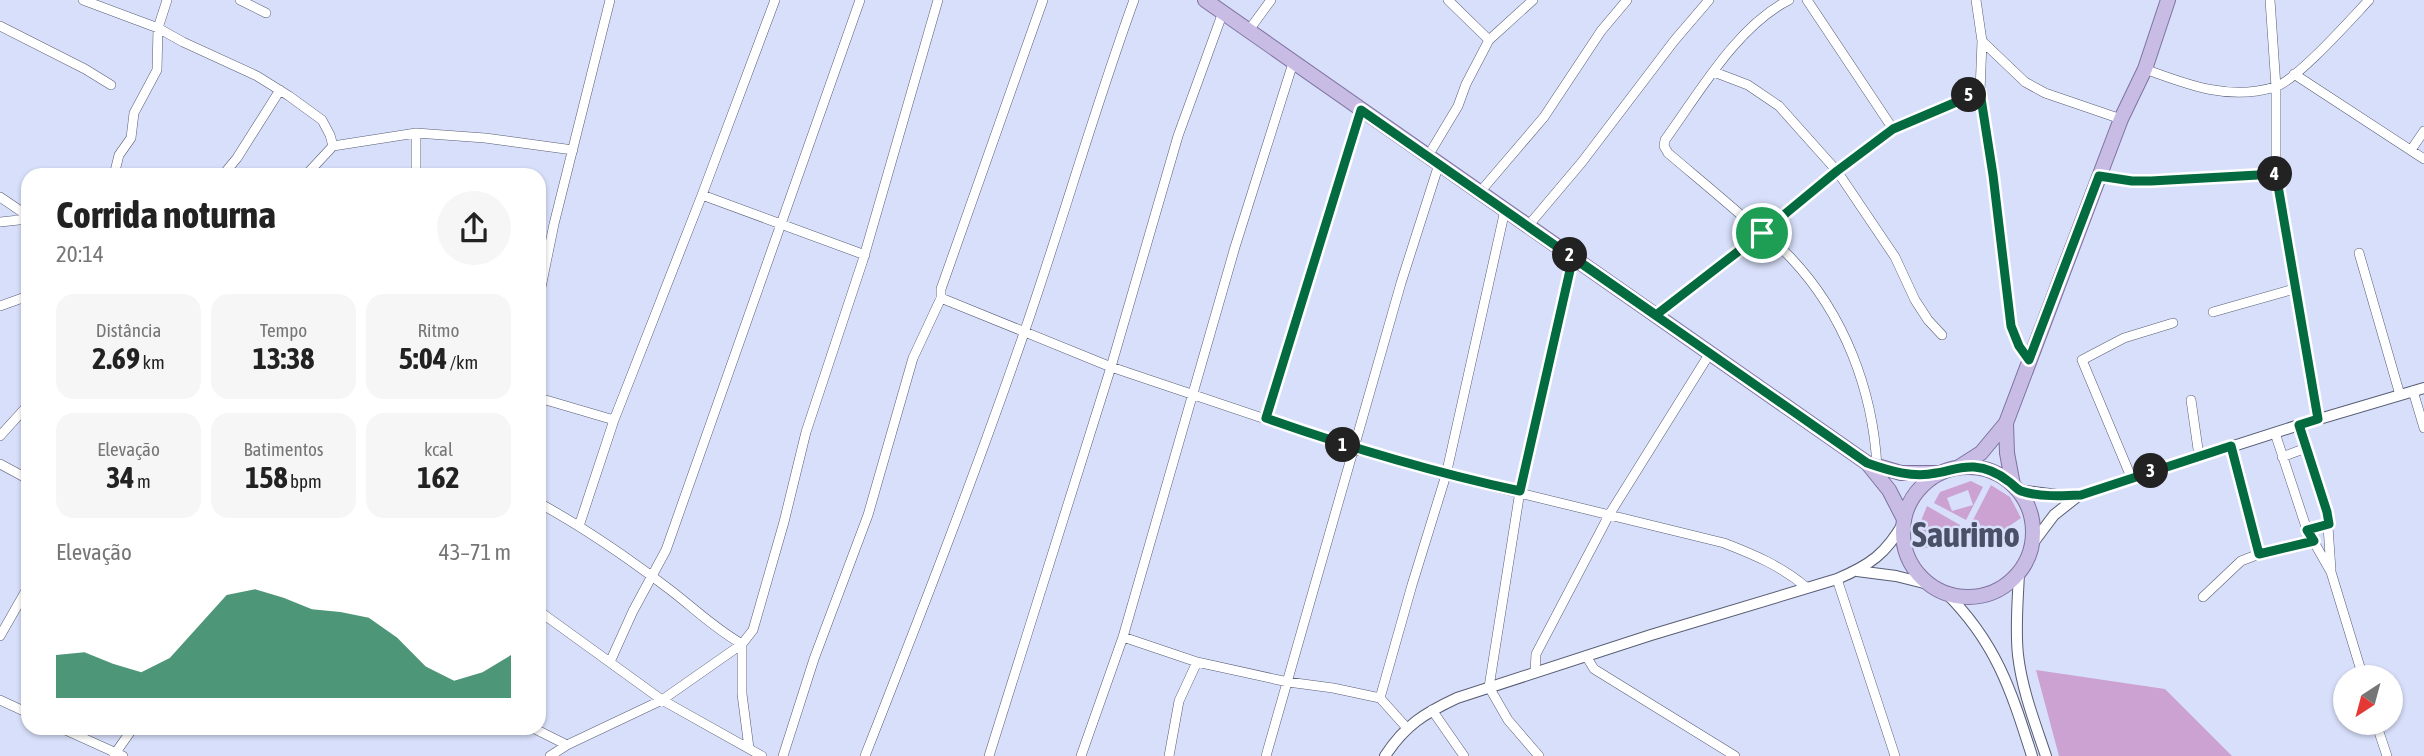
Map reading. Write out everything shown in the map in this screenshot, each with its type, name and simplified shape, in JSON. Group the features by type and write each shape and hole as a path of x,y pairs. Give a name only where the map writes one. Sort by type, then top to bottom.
{"main road":[{"path":"1205,0 1872,465 1901,473 1940,473"},
{"path":"2007,423 1981,453 1959,467 1940,473 1927,481 1916,492 1904,521 1903,538 1914,567 1928,584 1945,592 1977,596 1993,592 2007,584 2028,558 2033,543 2031,515 2016,487 2007,453 2007,423 2120,119 2145,69 2168,0"},
{"path":"1872,465 1889,490 1904,521"},
{"path":"1959,467 1988,470 2016,487"}],"street":[{"path":"83,0 159,28 257,76 322,120 333,146"},
{"path":"116,168 120,155 131,138 134,113 157,70 159,28 167,0"},
{"path":"240,0 265,13"},
{"path":"546,267 610,0"},
{"path":"579,526 614,420 775,0"},
{"path":"610,662 650,576 666,551 860,0"},
{"path":"550,756 567,745 662,700 742,644 757,620 806,432 864,255 938,0"},
{"path":"783,756 814,659 868,515 913,358 941,298 941,289 1043,0"},
{"path":"865,756 912,637 1024,333 1098,98 1134,0"},
{"path":"1249,30 1271,0"},
{"path":"1448,0 1489,40"},
{"path":"1266,756 1434,160 1466,84 1489,40 1533,0"},
{"path":"1480,192 1544,117 1601,31 1627,0"},
{"path":"1528,226 1582,162 1674,41 1709,0"},
{"path":"1790,0 1771,9 1736,44 1665,140 1664,146 1668,153 1790,257 1819,293 1844,336 1864,387 1875,433 1872,465"},
{"path":"1807,0 1893,129"},
{"path":"1976,0 1982,41 1980,92 2011,326 2019,346 2029,360"},
{"path":"2270,0 2276,87 2276,174 2318,419"},
{"path":"2145,69 2195,88 2222,93 2276,87 2294,74 2369,0"},
{"path":"989,756 1111,367 1178,136 1223,12"},
{"path":"0,26 111,85"},
{"path":"1982,41 2025,82 2045,93 2120,119"},
{"path":"1081,756 1123,637 1236,247 1293,63"},
{"path":"1714,72 1748,85 1779,106 1837,171 1895,257 1915,300 1942,335"},
{"path":"2294,74 2424,159"},
{"path":"229,168 280,90"},
{"path":"1656,315 1893,129 1980,92"},
{"path":"1266,418 1361,110"},
{"path":"2411,150 2424,131"},
{"path":"313,168 333,146 416,133 485,138 573,150"},
{"path":"416,133 416,168"},
{"path":"2099,176 2141,181 2276,174"},
{"path":"702,195 864,255"},
{"path":"0,197 21,213"},
{"path":"1380,698 1446,475 1505,211"},
{"path":"0,222 21,219"},
{"path":"2359,253 2400,395"},
{"path":"1539,756 1508,720 1489,687 1520,491 1573,257"},
{"path":"2213,312 2294,289"},
{"path":"0,306 21,298"},
{"path":"941,298 1111,367 1354,449 1446,475 1724,543 1762,557 1788,571 1806,587"},
{"path":"2131,477 2082,360 2124,338 2173,323"},
{"path":"1535,672 1536,654 1609,515 1710,353"},
{"path":"2033,543 2054,515 2081,495 2318,419 2419,390 2424,428"},
{"path":"546,400 614,420"},
{"path":"2191,400 2199,456"},
{"path":"0,436 21,413"},
{"path":"2299,425 2327,512 2331,572"},
{"path":"2275,433 2307,530 2331,572 2359,665"},
{"path":"2231,446 2259,554"},
{"path":"2283,457 2306,448"},
{"path":"0,464 21,475"},
{"path":"2016,487 2057,495 2081,495"},
{"path":"546,507 579,526 650,576 721,632 742,644"},
{"path":"1385,756 1406,727 1457,698 1857,571 1889,546 1904,521"},
{"path":"2307,530 2329,524"},
{"path":"2203,597 2241,561 2314,541"},
{"path":"1857,571 1896,576 1928,584"},
{"path":"2019,572 2016,631 2023,686 2046,756"},
{"path":"1837,579 1895,756"},
{"path":"1945,592 1978,630 1996,656 2011,690 2032,756"},
{"path":"0,636 21,599"},
{"path":"546,616 662,700 762,756"},
{"path":"1123,637 1197,662 1380,698 1406,727"},
{"path":"742,644 743,706 749,748"},
{"path":"1586,656 1594,669 1735,756"},
{"path":"1169,756 1179,701 1197,662"},
{"path":"2011,690 2023,686"},
{"path":"0,700 21,710"},
{"path":"1432,710 1464,756"},
{"path":"546,734 567,745"},
{"path":"76,735 117,755 129,735"},
{"path":"2380,735 2386,756"}],"shaded area":[{"path":"1971,481 1983,487 1966,520 1934,503 1940,492","holes":["1968,490 1973,505 1952,511 1947,498"]},
{"path":"1991,485 2010,497 2021,518 1989,540 1982,536 1980,524 1973,520"},
{"path":"1927,506 1960,525 1958,531 1963,543 1961,546 1943,545 1920,549 1918,528"},
{"path":"2036,670 2165,689 2232,756 2059,756"}],"district":[{"name":"Saurimo","path":"1966,534"}],"route":[{"path":"1762,233 1656,315 1573,257 1520,491 1446,475 1354,449 1266,418 1361,110 1480,192 1505,211 1573,257 1867,463 1919,475 1973,467 2001,476 2018,490 2081,495 2231,446 2259,554 2314,541 2307,530 2329,524 2299,425 2318,419 2276,174 2151,181 2099,176 2029,360 2019,346 2011,326 1980,92 1893,129 1762,233"}]}
